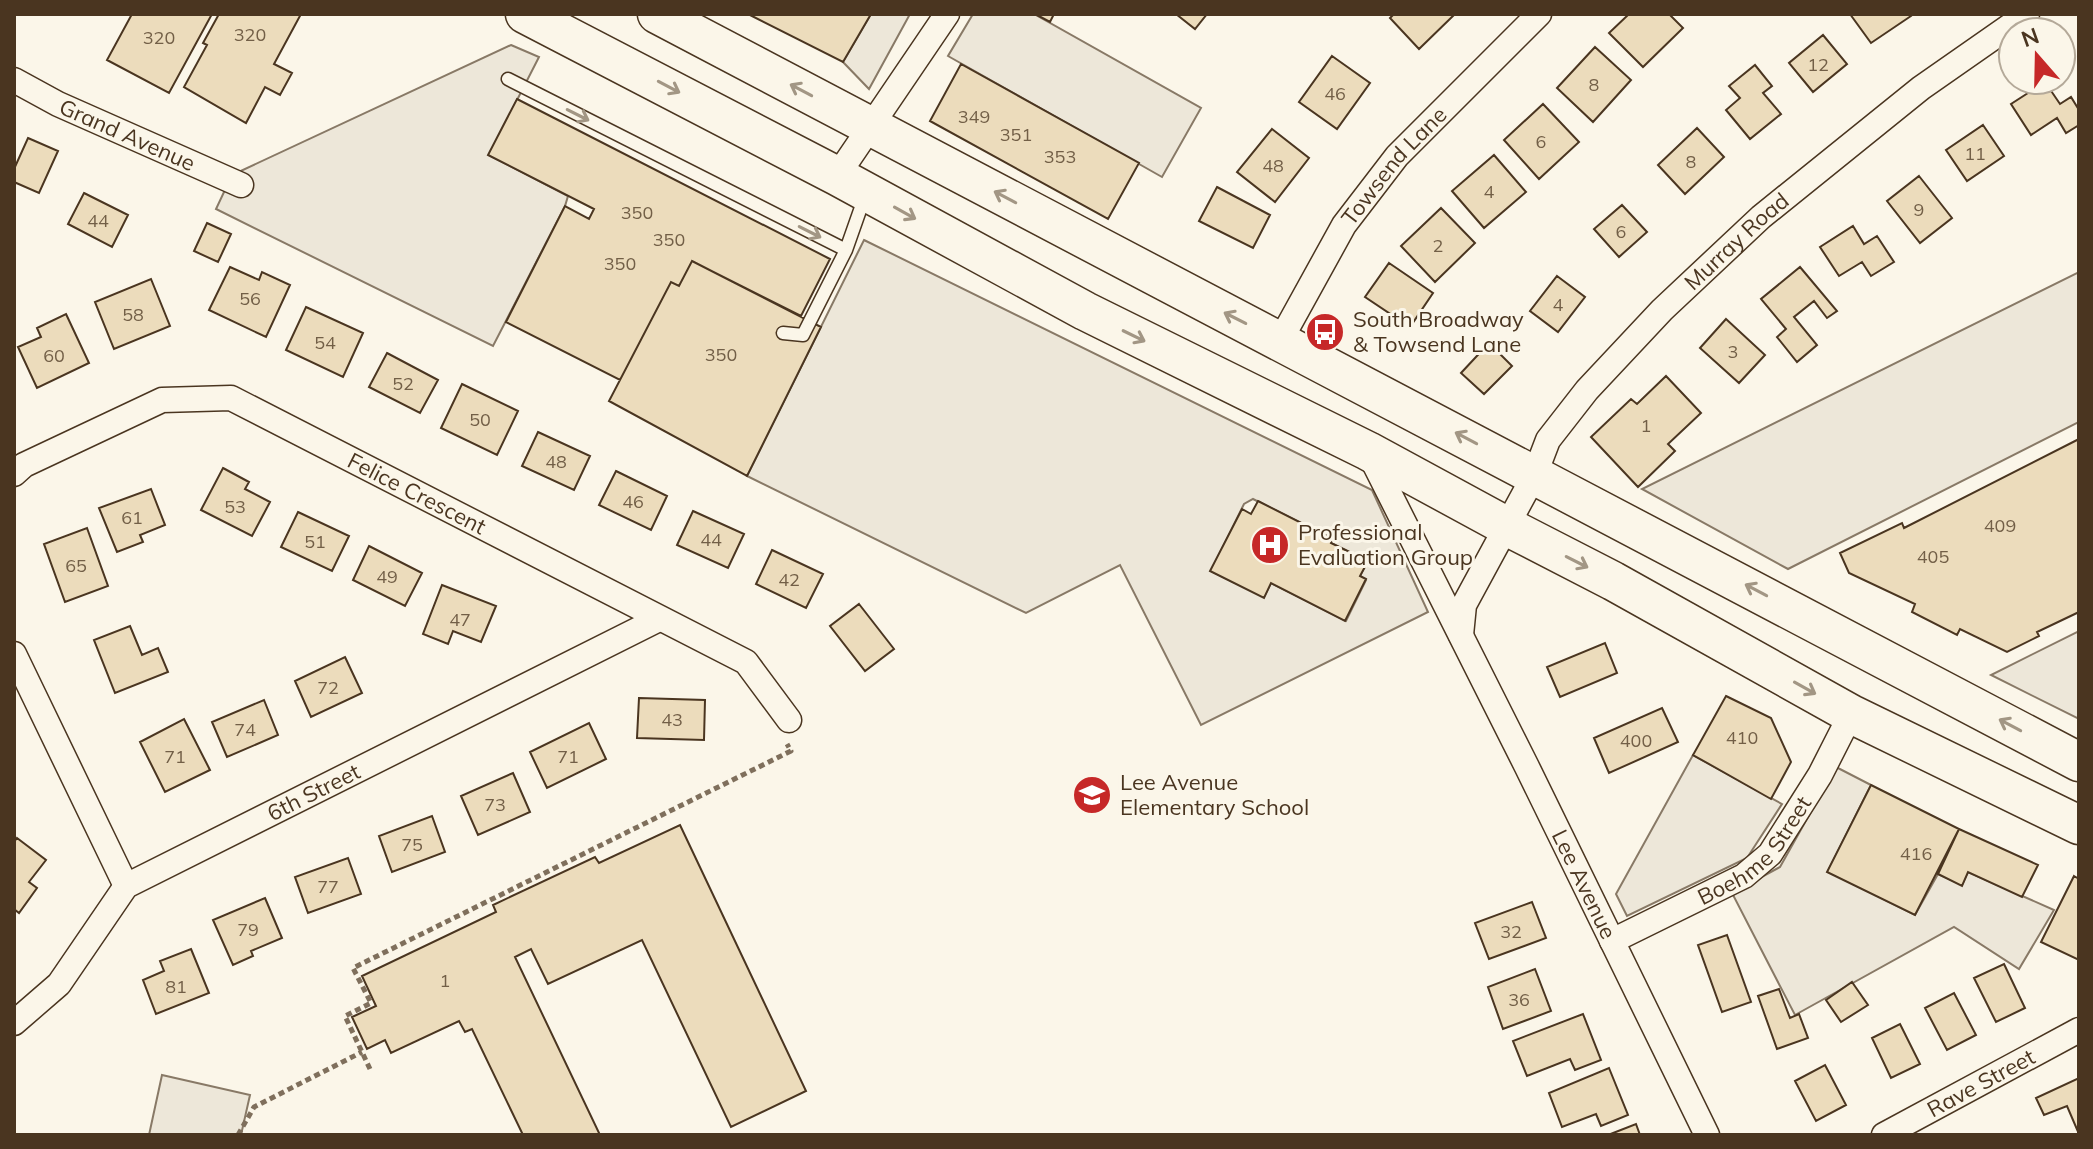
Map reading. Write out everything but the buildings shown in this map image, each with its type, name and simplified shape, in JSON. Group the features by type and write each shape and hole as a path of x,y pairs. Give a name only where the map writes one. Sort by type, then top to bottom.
{"main road":[{"path":"525,14 852,184 1085,311 1368,451 1613,581 1851,714 2079,825"},
{"path":"657,14 2079,762"}],"street":[{"path":"852,184 870,127 947,14"},
{"name":"Towsend Lane","path":"1280,341 1344,225 1397,156 1539,14"},
{"name":"Murray Road","path":"1508,527 1548,440 1587,390 1662,310 1761,217 1921,88 2027,14"},
{"name":"Grand Avenue","path":"14,80 58,104 241,185"},
{"name":"Felice Crescent","path":"14,474 24,465 162,400 231,398 746,662 786,729"},
{"name":"Lee Avenue","path":"1368,451 1707,1135"},
{"path":"1461,635 1464,605 1482,568 1492,557 1508,527"},
{"name":"6th Street","path":"14,1023 59,984 126,886 659,619"},
{"path":"14,654 126,886"},
{"name":"Boehme Street","path":"1612,941 1744,876 1770,854 1820,775 1851,714"},
{"name":"Rave Street","path":"1884,1135 2079,1030"}],"lane":[{"path":"508,79 846,250"},
{"path":"783,333 803,335 846,250 852,184"}],"path":[{"path":"370,1069 345,1016 371,1003 353,968 791,751 786,729"},
{"path":"238,1135 254,1107 362,1052"}],"shaded area":[{"path":"871,14 910,14 869,89 843,62"},
{"path":"973,14 1034,14 1201,108 1162,177 948,56"},
{"path":"511,45 539,57 489,155 568,196 493,346 216,209 232,175"},
{"path":"864,240 1372,490 1428,612 1201,725 1120,565 1026,613 747,476","holes":["1253,499 1333,539 1331,543 1368,561 1360,576 1366,580 1346,621 1271,583 1264,597 1211,571 1244,504"]},
{"path":"2079,272 2079,422 1788,569 1642,489"},
{"path":"2079,631 2079,719 1991,675"},
{"path":"1693,755 1782,804 1747,858 1627,916 1616,894"},
{"path":"1836,767 1871,785 1828,871 1915,915 1938,874 1962,885 1968,872 2054,910 2019,969 1954,927 1795,1015 1732,893 1780,867"},
{"path":"162,1075 250,1095 241,1135 149,1135"}],"place":[{"name":"South Broadway & Towsend Lane","path":"1325,332"},
{"name":"Professional Evaluation Group","path":"1270,545"},
{"name":"Lee Avenue Elementary School","path":"1092,795"}]}
